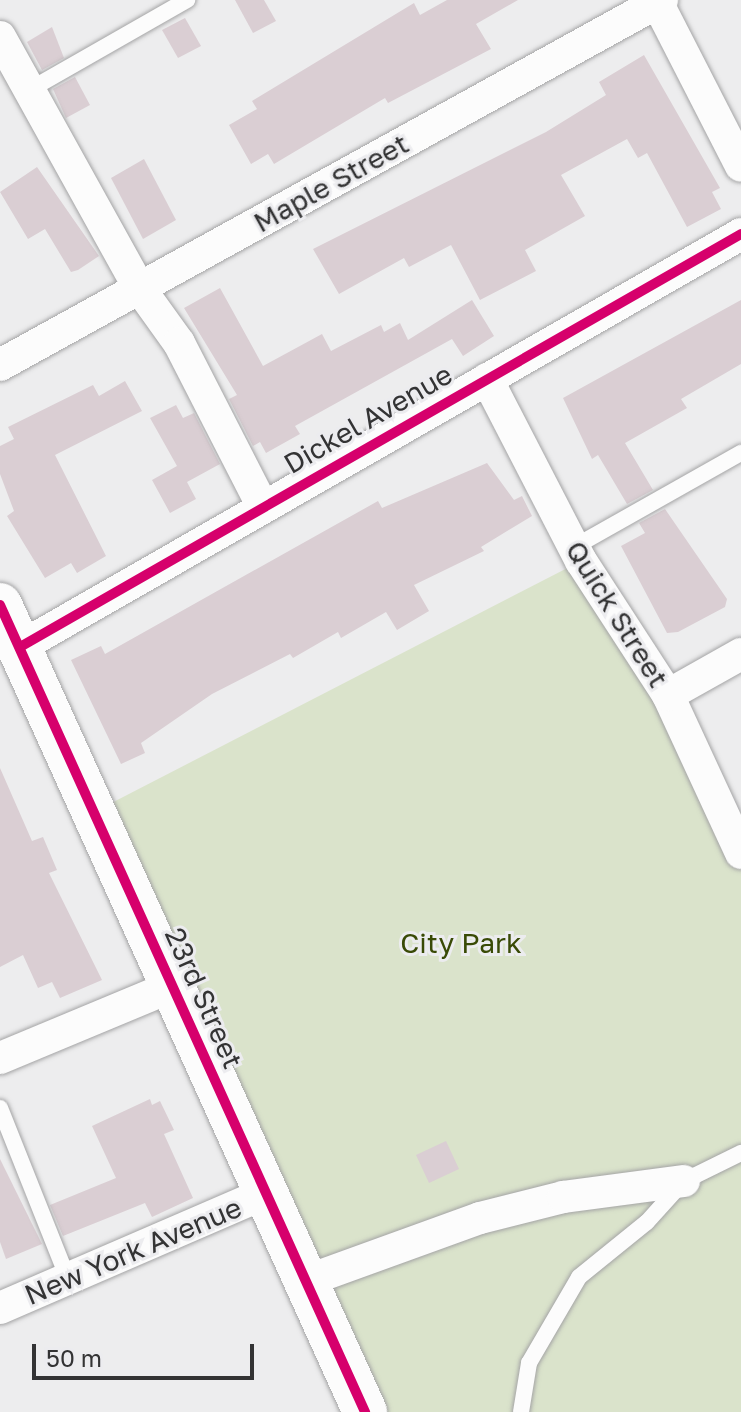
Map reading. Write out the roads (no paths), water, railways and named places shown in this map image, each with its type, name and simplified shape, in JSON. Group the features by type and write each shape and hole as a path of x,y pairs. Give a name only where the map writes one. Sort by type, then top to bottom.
{"street":[{"path":"658,1 741,166"},
{"name":"Maple Street","path":"0,365 658,1"},
{"path":"0,37 138,286 179,343 263,507"},
{"name":"Dickel Avenue","path":"20,647 741,234"},
{"name":"Quick Street","path":"487,379 574,547 668,695 741,853"},
{"name":"23rd Street","path":"0,605 306,1281 353,1408"},
{"path":"668,695 741,654"},
{"path":"0,1058 173,986"},
{"path":"306,1281 480,1218 563,1197 684,1181"},
{"name":"New York Avenue","path":"0,1308 266,1193"}],"lane":[{"path":"31,89 187,0"},
{"path":"574,547 741,453"},
{"path":"0,1108 68,1279"},
{"path":"521,1412 529,1363 579,1277 647,1222 684,1181 741,1153"}],"park label":[{"name":"City Park","path":"461,943"}]}
